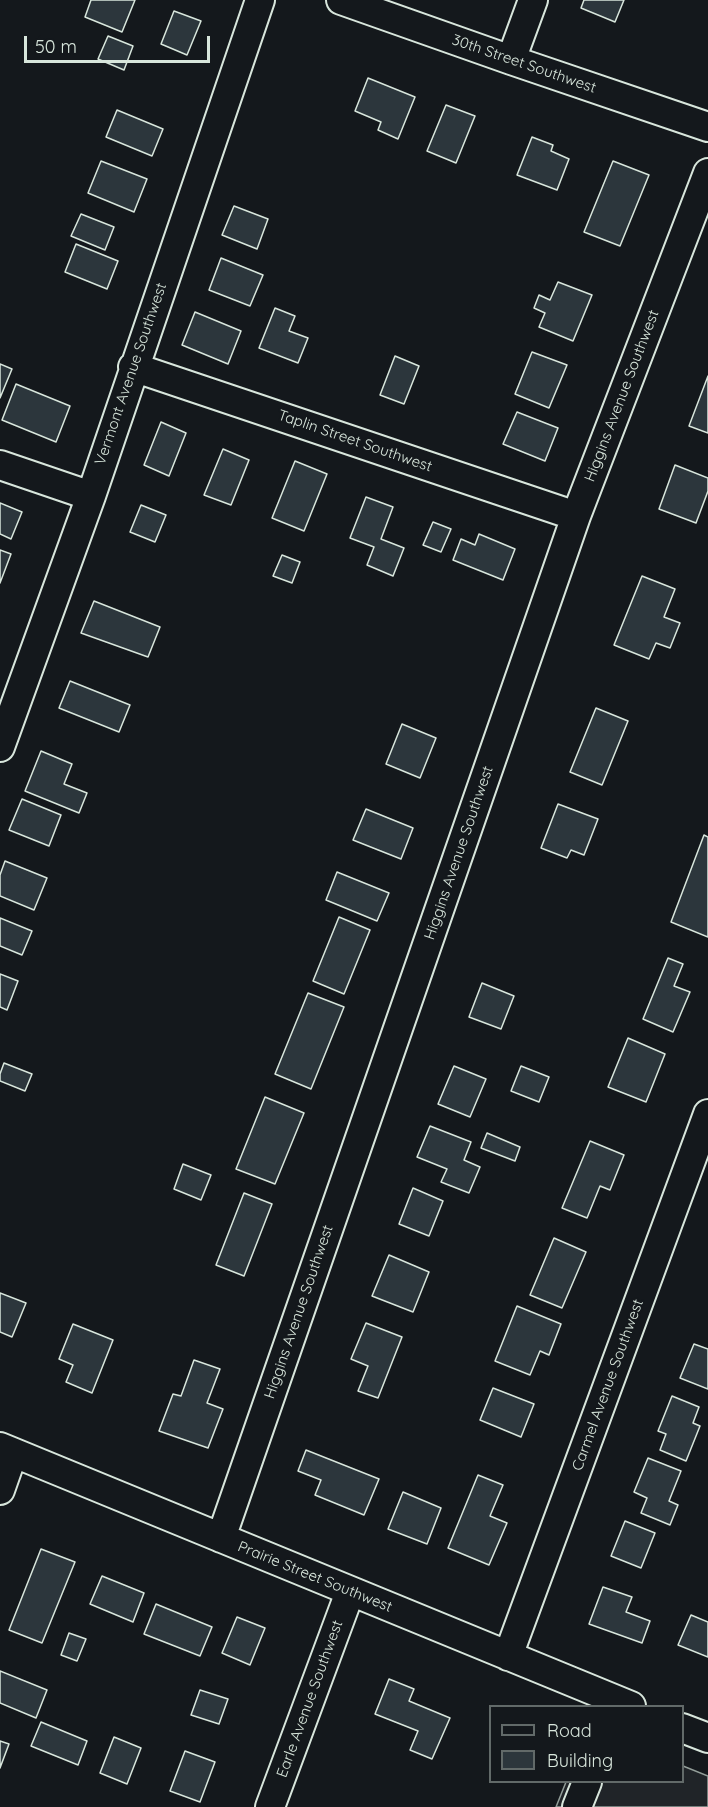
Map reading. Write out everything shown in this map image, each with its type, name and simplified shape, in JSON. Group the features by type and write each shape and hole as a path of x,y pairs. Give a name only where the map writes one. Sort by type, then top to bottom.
{"street":[{"name":"Vermont Avenue Southwest","path":"0,747 90,496 260,0"},
{"name":"30th Street Southwest","path":"341,0 708,127"},
{"path":"512,60 533,0"},
{"name":"Higgins Avenue Southwest","path":"221,1538 576,516 708,173"},
{"name":"Taplin Street Southwest","path":"133,367 576,516"},
{"path":"0,465 90,496"},
{"name":"Carmel Avenue Southwest","path":"508,1656 708,1114"},
{"path":"0,1490 7,1450"},
{"name":"Prairie Street Southwest","path":"7,1450 624,1705"},
{"name":"Earle Avenue Southwest","path":"270,1807 350,1592"},
{"path":"684,1729 708,1738"},
{"path":"577,1807 587,1783"}],"shaded area":[{"path":"684,1766 708,1776 708,1807 556,1807 566,1783 684,1783"}],"building":[{"path":"91,0 135,0 122,32 85,17"},
{"path":"584,0 624,0 615,22 581,8"},
{"path":"174,11 201,21 187,55 161,44"},
{"path":"108,36 133,46 124,70 98,59"},
{"path":"368,78 415,97 398,139 378,130 381,122 355,111"},
{"path":"446,105 475,116 456,163 427,151"},
{"path":"117,110 163,129 152,156 106,137"},
{"path":"532,137 553,145 551,151 569,159 557,190 517,175"},
{"path":"101,161 147,179 134,212 88,193"},
{"path":"613,161 649,175 620,246 584,232"},
{"path":"234,206 268,219 257,249 222,235"},
{"path":"81,214 114,227 105,250 71,236"},
{"path":"76,244 118,261 107,289 65,272"},
{"path":"221,258 263,275 250,306 209,290"},
{"path":"558,282 592,295 573,341 539,327 545,313 534,308 539,295 550,300"},
{"path":"275,308 295,316 289,331 308,338 298,363 259,348"},
{"path":"195,312 241,331 228,364 182,345"},
{"path":"532,352 567,365 549,408 515,394"},
{"path":"395,356 419,366 404,404 380,395"},
{"path":"0,364 12,369 0,398"},
{"path":"708,376 708,433 689,426"},
{"path":"16,384 70,406 56,442 2,420"},
{"path":"517,412 558,428 545,461 503,444"},
{"path":"161,422 186,433 169,476 144,465"},
{"path":"223,449 249,460 231,505 204,495"},
{"path":"295,461 327,474 304,531 272,518"},
{"path":"675,465 708,478 708,491 696,523 659,509"},
{"path":"366,497 393,507 381,539 404,548 393,576 367,565 374,547 350,538"},
{"path":"0,503 22,512 11,539 0,534"},
{"path":"141,505 166,515 155,542 130,532"},
{"path":"433,522 451,529 441,552 423,545"},
{"path":"479,534 515,549 503,580 453,560 461,539 475,545"},
{"path":"0,550 11,554 0,583"},
{"path":"282,555 300,562 292,583 273,576"},
{"path":"642,576 675,589 664,617 680,623 670,648 656,643 649,659 614,645"},
{"path":"94,601 160,627 148,657 81,633"},
{"path":"70,681 130,705 119,732 59,708"},
{"path":"596,708 628,721 602,785 570,772"},
{"path":"402,724 436,738 420,778 386,764"},
{"path":"41,751 72,764 64,784 87,793 79,813 25,791"},
{"path":"22,799 61,815 49,846 9,830"},
{"path":"558,804 598,819 584,855 571,850 567,858 541,848"},
{"path":"366,809 413,828 401,859 353,840"},
{"path":"704,835 708,837 708,937 671,922"},
{"path":"5,861 47,878 34,910 0,896 0,875"},
{"path":"337,872 389,893 377,921 326,900"},
{"path":"339,917 370,930 344,994 313,981"},
{"path":"0,918 32,931 22,955 0,946"},
{"path":"668,958 683,964 674,986 690,992 673,1032 643,1019"},
{"path":"0,974 18,981 7,1010 0,1007"},
{"path":"482,983 514,996 501,1029 469,1017"},
{"path":"308,993 344,1007 311,1089 275,1074"},
{"path":"628,1038 665,1054 646,1102 608,1087"},
{"path":"4,1063 32,1074 25,1091 0,1081"},
{"path":"454,1066 486,1079 470,1117 438,1104"},
{"path":"521,1066 549,1077 539,1102 511,1091"},
{"path":"265,1097 304,1113 275,1184 236,1169"},
{"path":"430,1126 471,1142 464,1160 480,1167 469,1193 441,1182 447,1169 417,1157"},
{"path":"487,1133 520,1147 515,1161 481,1148"},
{"path":"590,1141 624,1155 610,1190 600,1186 587,1218 562,1208"},
{"path":"183,1164 211,1175 201,1200 174,1189"},
{"path":"413,1188 443,1201 429,1236 399,1224"},
{"path":"244,1193 272,1204 244,1276 216,1265"},
{"path":"554,1238 586,1252 562,1308 530,1295"},
{"path":"389,1255 429,1272 413,1312 372,1296"},
{"path":"0,1293 26,1303 12,1337 0,1332"},
{"path":"517,1306 561,1324 549,1355 540,1351 530,1375 495,1361"},
{"path":"366,1323 402,1337 378,1398 358,1391 368,1366 351,1359"},
{"path":"73,1324 113,1340 92,1393 66,1382 73,1365 59,1359"},
{"path":"694,1344 708,1349 708,1389 680,1378"},
{"path":"194,1360 220,1369 207,1403 223,1409 208,1448 159,1431 173,1394 181,1396"},
{"path":"493,1388 534,1404 521,1437 480,1420"},
{"path":"672,1396 699,1407 693,1423 700,1426 686,1461 660,1450 666,1434 658,1431"},
{"path":"306,1450 379,1479 364,1515 315,1495 321,1480 298,1471"},
{"path":"648,1458 681,1471 669,1501 678,1505 670,1525 641,1513 647,1498 634,1492"},
{"path":"478,1475 503,1485 490,1516 507,1523 489,1565 448,1548"},
{"path":"403,1492 441,1508 427,1544 388,1529"},
{"path":"625,1521 655,1533 641,1568 611,1556"},
{"path":"41,1549 75,1562 42,1643 9,1630"},
{"path":"102,1576 144,1593 133,1622 90,1604"},
{"path":"603,1587 632,1597 626,1612 650,1621 642,1643 589,1624"},
{"path":"156,1604 212,1627 200,1656 144,1634"},
{"path":"691,1615 708,1622 708,1657 678,1645"},
{"path":"237,1617 265,1628 250,1665 222,1653"},
{"path":"69,1633 86,1639 77,1661 61,1655"},
{"path":"0,1671 47,1690 36,1718 0,1703"},
{"path":"389,1679 414,1689 409,1701 450,1718 432,1759 410,1750 418,1731 375,1714"},
{"path":"200,1690 228,1699 219,1724 191,1715"},
{"path":"41,1722 87,1741 78,1765 31,1746"},
{"path":"114,1737 141,1748 127,1784 100,1773"},
{"path":"0,1741 9,1744 0,1768"},
{"path":"185,1751 215,1762 200,1802 170,1791"}]}
